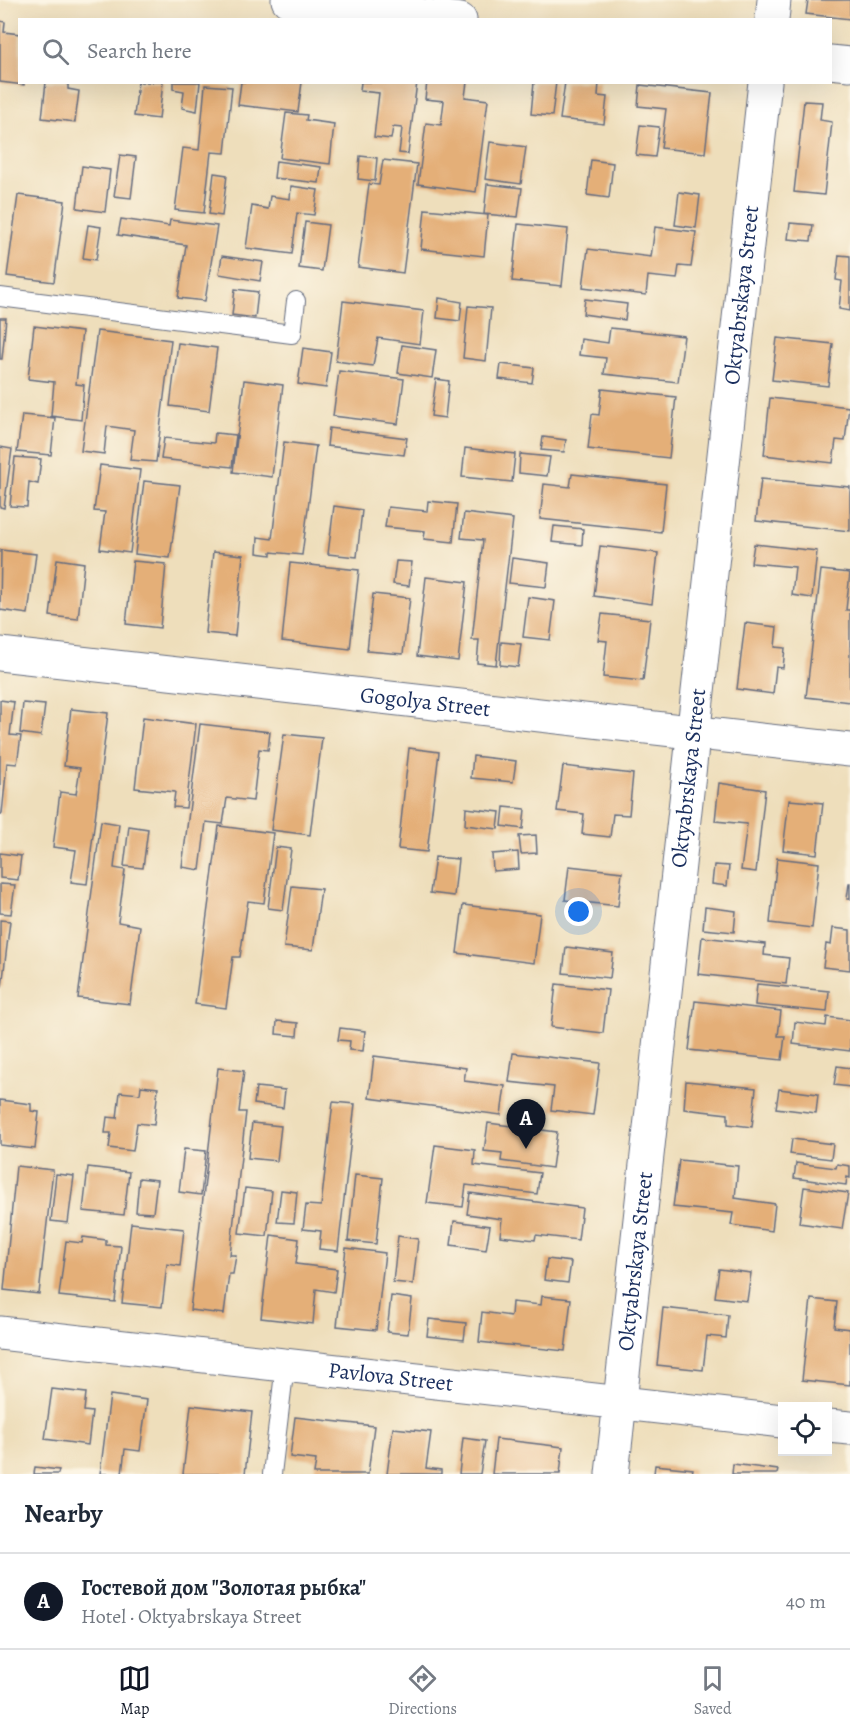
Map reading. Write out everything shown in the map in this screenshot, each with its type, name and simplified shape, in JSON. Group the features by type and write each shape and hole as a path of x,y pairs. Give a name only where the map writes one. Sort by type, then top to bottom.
{"street":[{"path":"288,0 443,18"},
{"path":"772,18 774,0"},
{"path":"832,62 850,64"},
{"name":"Oktyabrskaya Street","path":"612,1474 765,84"},
{"name":"Gogolya Street","path":"0,654 850,750"},
{"name":"Pavlova Street","path":"0,1333 778,1420"},
{"path":"832,1426 850,1428"}],"lane":[{"path":"0,297 292,334 296,301"},
{"path":"272,1474 285,1365"}],"building":[{"path":"808,0 850,0 850,19 806,14"},
{"path":"0,21 5,22 4,32 18,34 18,84 24,85 0,82"},
{"path":"46,84 68,84 68,89 79,91 75,122 42,118"},
{"path":"138,84 163,84 159,119 134,116"},
{"path":"173,84 200,84 197,111 182,108 184,91 173,89"},
{"path":"241,84 302,84 298,112 238,105"},
{"path":"361,84 417,84 408,154 399,153 402,128 393,127 391,139 374,137 379,93 360,91"},
{"path":"427,84 467,84 465,97 488,100 476,192 418,184 426,123 441,125 444,101 425,99"},
{"path":"534,84 556,84 552,116 531,114"},
{"path":"565,84 599,84 598,96 607,97 604,124 560,119"},
{"path":"205,85 232,87 225,153 211,152 204,213 175,210 183,148 199,150"},
{"path":"640,85 712,93 705,153 661,148 666,109 638,106"},
{"path":"804,101 822,102 820,120 832,122 824,195 794,192"},
{"path":"286,113 307,115 306,120 334,124 330,164 280,158"},
{"path":"640,125 659,127 655,157 636,155"},
{"path":"490,142 526,147 521,184 485,179"},
{"path":"120,155 136,157 131,198 114,196"},
{"path":"360,156 377,158 375,181 358,179"},
{"path":"383,160 417,164 403,273 358,267 369,184 379,185"},
{"path":"591,160 613,163 609,198 587,195"},
{"path":"276,161 321,167 319,183 274,178"},
{"path":"82,166 110,170 105,212 77,208"},
{"path":"214,173 227,175 222,216 209,214"},
{"path":"487,184 522,188 518,217 484,214"},
{"path":"291,186 318,190 314,215 297,213 292,254 246,248 252,206 268,209 270,196 290,199"},
{"path":"679,192 700,195 696,228 675,225"},
{"path":"18,195 65,201 54,282 7,276"},
{"path":"425,209 488,215 484,256 421,249"},
{"path":"121,219 169,226 170,220 217,226 205,301 178,298 186,245 118,235"},
{"path":"305,222 328,225 322,271 299,268"},
{"path":"790,223 813,225 811,241 788,239"},
{"path":"518,224 568,229 562,286 512,281"},
{"path":"88,225 101,227 96,260 83,258"},
{"path":"655,227 696,232 691,267 679,266 677,279 648,276 646,295 583,287 588,249 651,257"},
{"path":"839,255 850,256 850,311 839,309 842,281 836,280"},
{"path":"222,256 263,262 260,281 219,274"},
{"path":"235,289 258,292 255,318 232,315"},
{"path":"439,298 462,302 460,321 437,318"},
{"path":"585,299 627,304 625,320 583,314"},
{"path":"343,301 424,311 420,344 378,338 373,366 336,361"},
{"path":"468,306 491,308 486,361 463,358"},
{"path":"0,318 6,318 2,359 0,359"},
{"path":"34,326 82,332 76,384 84,385 81,420 51,416 54,382 28,379"},
{"path":"610,328 684,336 678,382 604,374 606,358 579,355 581,339 608,343"},
{"path":"97,331 171,340 156,462 130,460 134,430 107,426 104,454 81,451"},
{"path":"777,338 833,344 828,386 772,380"},
{"path":"178,343 217,348 209,411 170,406"},
{"path":"402,345 436,350 432,378 398,373"},
{"path":"303,348 331,352 326,388 298,384"},
{"path":"501,364 534,368 532,383 499,379"},
{"path":"339,371 404,379 398,424 333,416"},
{"path":"436,379 449,381 445,418 431,416"},
{"path":"244,380 283,385 272,477 233,472"},
{"path":"602,389 676,397 669,458 588,449 592,414 599,415"},
{"path":"770,398 849,407 845,441 836,440 833,463 764,455"},
{"path":"22,415 55,418 51,455 17,452"},
{"path":"329,428 407,438 404,455 327,446"},
{"path":"215,433 236,435 232,467 161,459 164,438 214,443"},
{"path":"543,437 566,440 564,452 541,450"},
{"path":"284,442 316,446 302,555 257,553 258,537 272,539"},
{"path":"0,447 12,449 4,508 0,507"},
{"path":"465,448 515,454 512,482 462,477"},
{"path":"520,454 550,457 547,476 519,473"},
{"path":"15,457 41,459 38,484 29,482 27,507 10,506"},
{"path":"100,465 140,470 130,553 100,549 105,512 94,511"},
{"path":"572,474 666,484 661,532 540,519 544,484 570,487"},
{"path":"761,479 850,487 850,531 756,521"},
{"path":"144,481 180,485 170,558 135,554"},
{"path":"428,501 457,504 453,542 424,539 425,531 385,527 388,507 427,511"},
{"path":"334,506 362,510 357,557 328,554"},
{"path":"464,513 513,519 496,665 477,663 479,640 472,640 483,540 461,538"},
{"path":"554,526 583,529 582,545 552,542"},
{"path":"754,544 817,551 812,598 792,595 795,567 751,563"},
{"path":"600,546 658,553 652,604 594,596"},
{"path":"1,550 36,554 28,614 0,610"},
{"path":"213,552 243,555 235,636 205,633"},
{"path":"512,558 549,563 546,587 509,583"},
{"path":"57,559 84,563 78,619 50,616"},
{"path":"133,561 166,564 160,628 126,624"},
{"path":"396,561 412,562 409,586 393,584"},
{"path":"290,563 359,570 350,649 282,641"},
{"path":"821,570 850,573 846,610 850,610 850,702 806,697"},
{"path":"426,577 467,582 458,661 417,656"},
{"path":"373,594 410,598 403,654 367,651"},
{"path":"528,597 555,601 550,640 523,637"},
{"path":"602,614 650,619 643,681 603,677 607,641 598,640"},
{"path":"745,623 777,627 775,647 785,648 783,668 776,667 773,694 737,689"},
{"path":"501,642 521,644 518,667 500,665"},
{"path":"0,700 14,702 10,735 21,736 17,764 7,763 2,814 0,814"},
{"path":"23,703 45,705 41,736 20,733"},
{"path":"71,709 108,713 87,884 71,882 76,850 53,847 60,792 76,794 80,768 64,766"},
{"path":"143,717 196,724 186,808 173,807 175,792 135,788"},
{"path":"200,724 270,732 268,750 259,749 253,801 227,798 223,824 206,822 200,870 182,867"},
{"path":"284,734 322,738 310,835 271,830"},
{"path":"409,748 439,752 427,852 398,849"},
{"path":"473,756 516,761 513,782 471,778"},
{"path":"563,766 633,774 629,815 613,814 610,837 582,834 584,814 557,811"},
{"path":"719,783 765,790 756,872 741,870 747,824 715,821"},
{"path":"789,800 823,803 817,854 783,850"},
{"path":"504,807 525,809 523,829 502,826"},
{"path":"466,808 500,812 498,829 465,825"},
{"path":"101,821 119,824 114,868 125,870 118,922 140,926 130,1004 78,998"},
{"path":"129,826 148,829 143,868 124,866"},
{"path":"219,826 273,833 264,903 248,901 240,957 233,957 226,1008 195,1004"},
{"path":"536,835 537,853 521,854 519,836"},
{"path":"276,847 291,849 283,910 268,908"},
{"path":"518,852 519,869 493,871 492,854"},
{"path":"0,853 21,856 18,880 0,878"},
{"path":"435,857 458,859 454,896 430,893"},
{"path":"777,858 819,863 812,928 770,923"},
{"path":"714,865 729,866 727,886 712,884"},
{"path":"569,866 622,872 618,906 565,900"},
{"path":"849,883 850,899 847,899"},
{"path":"0,884 15,885 11,914 0,913"},
{"path":"292,886 321,889 313,950 284,947"},
{"path":"463,905 540,914 534,963 457,953"},
{"path":"705,907 736,911 734,932 703,929"},
{"path":"0,920 10,921 2,987 0,987"},
{"path":"833,928 850,930 850,970 823,967 826,944 831,945"},
{"path":"702,937 765,944 764,955 789,958 786,984 698,974"},
{"path":"566,947 613,953 610,978 563,973"},
{"path":"556,984 608,990 603,1033 551,1027"},
{"path":"757,984 829,991 827,1012 755,1005"},
{"path":"695,1001 781,1011 778,1036 785,1036 782,1060 689,1050"},
{"path":"827,1017 850,1020 850,1051 793,1044 795,1022 826,1026"},
{"path":"277,1021 298,1023 297,1036 276,1034"},
{"path":"340,1028 365,1031 363,1051 349,1050 350,1041 338,1040"},
{"path":"513,1053 600,1063 593,1115 551,1110 554,1087 509,1082"},
{"path":"374,1056 466,1068 464,1081 505,1086 501,1115 369,1098"},
{"path":"837,1066 850,1068 850,1087 834,1085"},
{"path":"218,1068 244,1071 239,1112 246,1112 230,1255 236,1255 233,1274 229,1274 224,1314 190,1310"},
{"path":"686,1081 756,1088 752,1127 728,1124 728,1114 684,1109"},
{"path":"141,1086 158,1088 154,1125 137,1123 133,1151 109,1148 111,1133 105,1133 107,1117 117,1118 120,1092 140,1094"},
{"path":"256,1087 285,1090 283,1108 254,1104"},
{"path":"779,1089 818,1094 816,1113 776,1108"},
{"path":"0,1100 31,1104 31,1111 39,1112 35,1149 0,1145"},
{"path":"333,1102 355,1104 338,1251 319,1249 321,1231 303,1229 306,1205 321,1206"},
{"path":"252,1123 281,1126 277,1161 248,1158"},
{"path":"488,1123 557,1132 552,1168 501,1161 502,1153 484,1151"},
{"path":"792,1139 833,1144 831,1159 790,1154"},
{"path":"435,1145 475,1150 474,1165 540,1173 537,1194 466,1185 463,1207 427,1203"},
{"path":"184,1149 206,1151 201,1195 179,1192"},
{"path":"679,1160 738,1166 735,1198 775,1204 772,1231 731,1225 733,1213 673,1207"},
{"path":"796,1163 836,1168 837,1164 850,1166 850,1178 847,1177 846,1185 794,1178"},
{"path":"16,1166 53,1170 39,1294 4,1290"},
{"path":"88,1167 129,1172 124,1215 83,1211"},
{"path":"56,1174 74,1176 68,1223 51,1221"},
{"path":"355,1175 383,1178 376,1244 348,1241"},
{"path":"139,1178 157,1180 153,1213 136,1212"},
{"path":"804,1187 848,1193 842,1229 799,1223"},
{"path":"245,1188 272,1191 267,1236 239,1233"},
{"path":"281,1190 297,1192 294,1223 277,1222"},
{"path":"470,1193 582,1208 578,1240 536,1235 535,1240 500,1236 502,1219 467,1214"},
{"path":"454,1221 490,1226 486,1250 451,1245"},
{"path":"131,1223 184,1229 180,1266 167,1264 162,1307 122,1303"},
{"path":"271,1235 299,1239 296,1264 337,1269 334,1292 316,1289 313,1324 261,1318"},
{"path":"398,1236 418,1239 413,1284 393,1282"},
{"path":"83,1237 106,1240 106,1245 121,1246 115,1302 59,1296 66,1241 82,1243"},
{"path":"346,1248 385,1253 376,1330 337,1326"},
{"path":"547,1259 571,1262 568,1283 544,1280"},
{"path":"719,1269 751,1273 747,1301 715,1297"},
{"path":"391,1296 412,1299 408,1334 387,1332"},
{"path":"542,1296 571,1299 565,1351 479,1342 482,1312 511,1316 512,1302 541,1305"},
{"path":"811,1299 837,1302 834,1327 850,1329 850,1385 802,1380"},
{"path":"663,1308 728,1315 726,1338 707,1336 703,1370 657,1365"},
{"path":"429,1319 466,1323 464,1340 427,1336"},
{"path":"52,1389 86,1393 84,1411 92,1412 88,1445 45,1439"},
{"path":"110,1395 147,1400 140,1451 125,1449 122,1474 100,1474"},
{"path":"191,1405 252,1412 245,1474 183,1474"},
{"path":"295,1417 374,1426 368,1474 314,1474 316,1460 290,1457"},
{"path":"393,1428 431,1432 426,1468 441,1470 441,1474 387,1474"},
{"path":"463,1438 485,1441 480,1474 459,1474"},
{"path":"496,1439 563,1447 560,1474 492,1474"},
{"path":"733,1464 778,1470 777,1474 732,1474"},
{"path":"655,1465 693,1469 692,1474 654,1474"},
{"path":"35,1467 59,1470 58,1474 34,1474"}],"place":[{"name":"Гостевой дом \"Золотая рыбка\"","path":"526,1149"}]}
